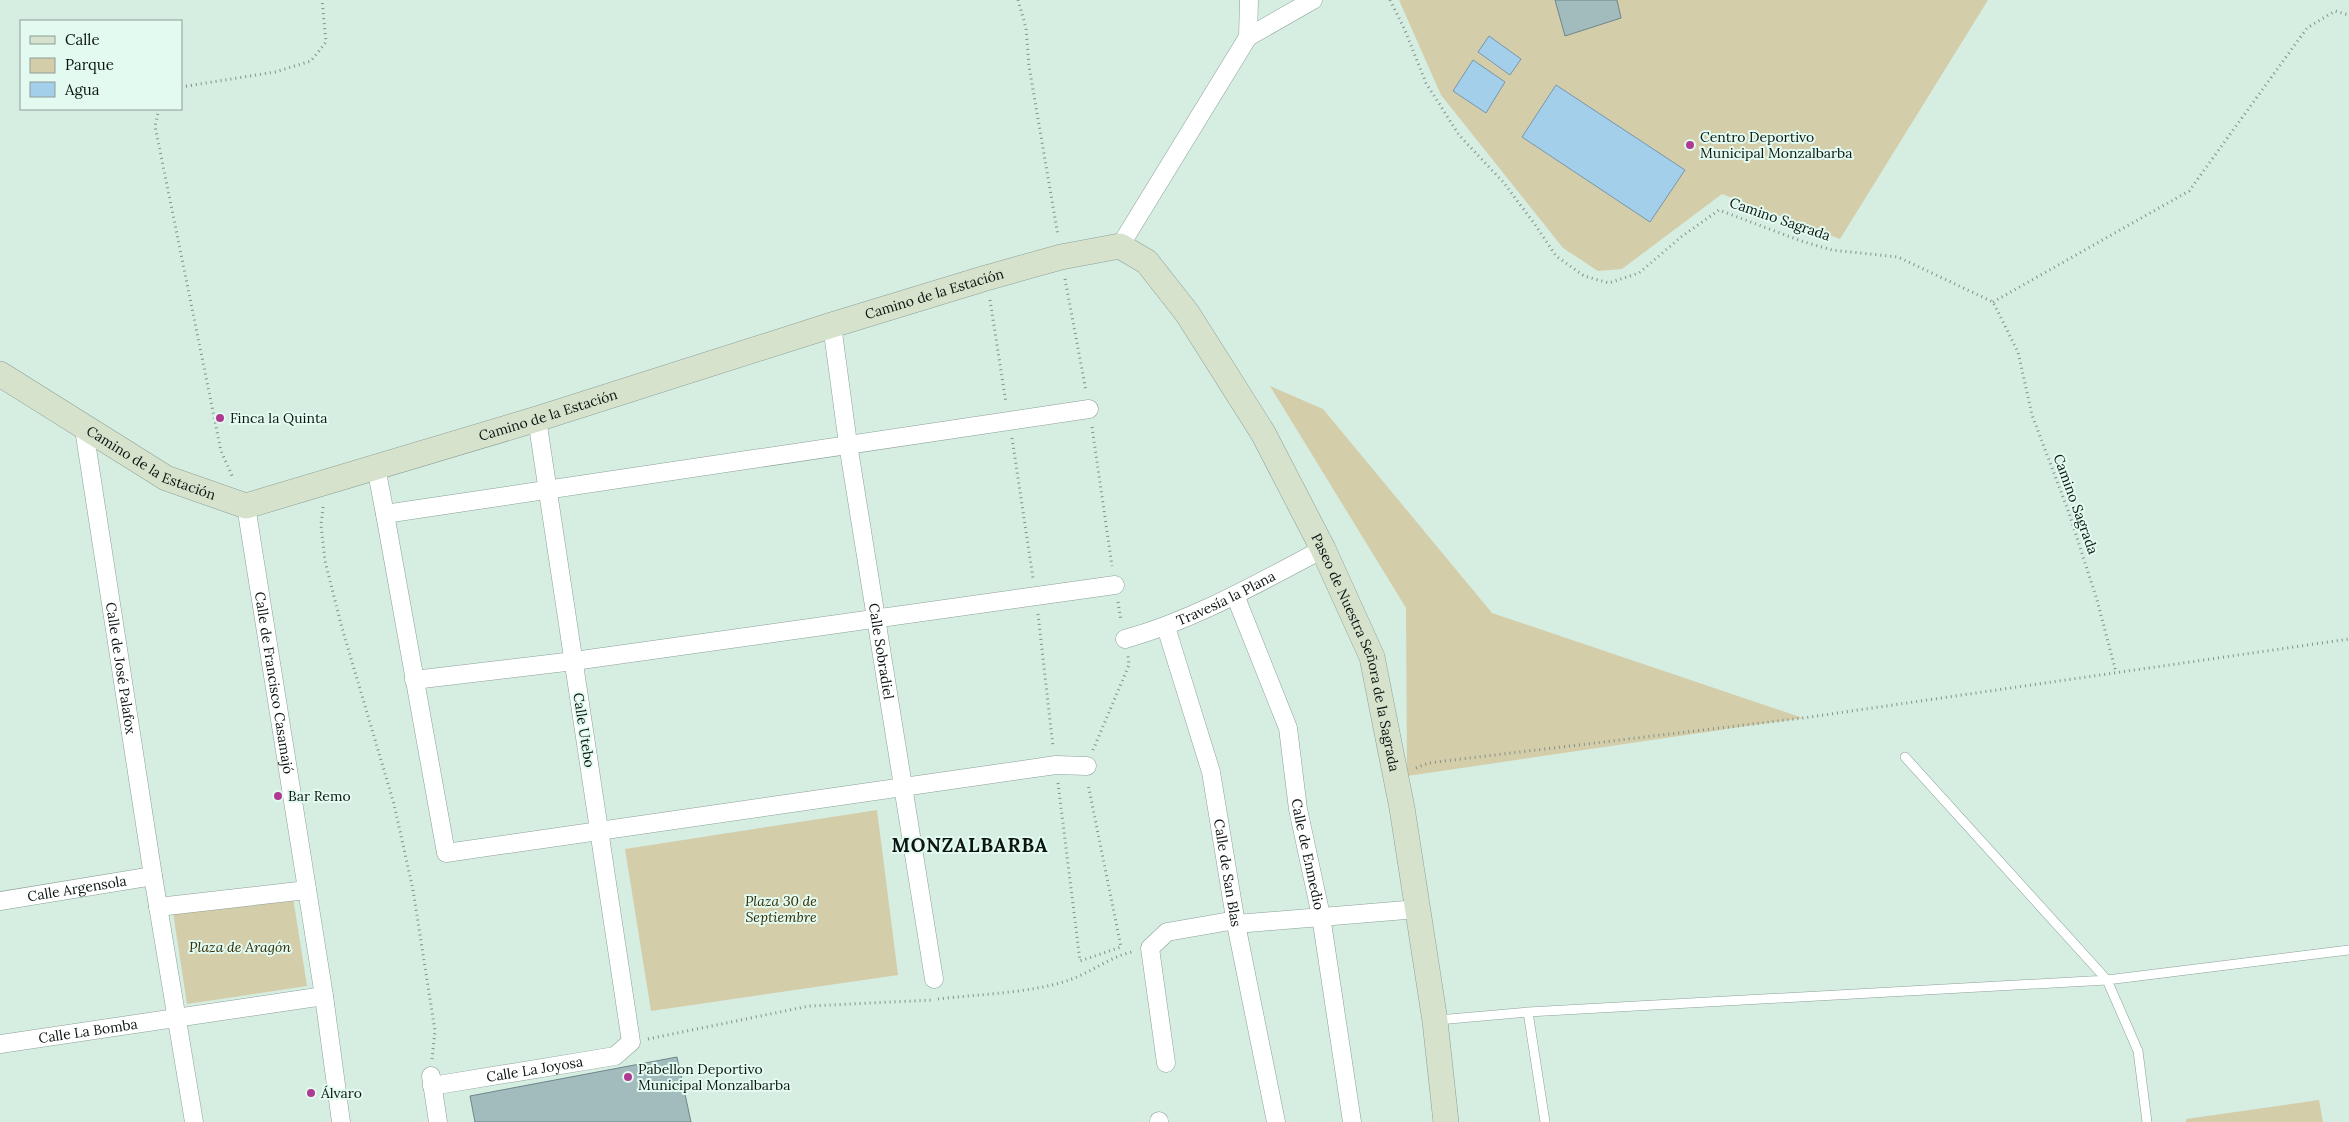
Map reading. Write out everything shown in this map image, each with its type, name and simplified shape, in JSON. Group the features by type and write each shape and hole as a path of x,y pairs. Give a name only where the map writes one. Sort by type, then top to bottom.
{"street":[{"path":"1248,37 1249,0"},
{"path":"1120,246 1248,37 1313,0"},
{"name":"Camino de la Estación","path":"0,374 84,429 166,478 246,506 538,419 832,324 986,278 1061,257 1120,246"},
{"name":"Paseo de Nuestra Señora de la Sagrada","path":"1120,246 1147,262 1187,313 1263,433 1323,548 1372,657 1396,776 1418,909 1435,1021 1446,1122"},
{"name":"Calle Sobradiel","path":"832,324 848,444 934,978"},
{"path":"385,514 1089,408"},
{"name":"Calle Utebo","path":"538,419 631,1042"},
{"name":"Calle de José Palafox","path":"84,429 158,908"},
{"path":"376,467 446,853 1056,765 1087,766"},
{"name":"Calle de Francisco Casamajó","path":"246,506 307,890"},
{"name":"Travesía la Plana","path":"1125,639 1166,627 1235,596 1323,548"},
{"path":"414,680 574,660 1115,585"},
{"name":"Calle de Enmedio","path":"1235,596 1288,728 1298,809 1320,916 1352,1122"},
{"name":"Calle de San Blas","path":"1166,627 1211,772 1236,922 1276,1122"},
{"name":"Calle Argensola","path":"0,901 153,876"},
{"path":"194,1122 158,908 307,890 341,1122"},
{"path":"1166,1063 1150,948 1167,932 1236,922 1418,909"},
{"path":"177,1016 324,996"},
{"name":"Calle La Bomba","path":"0,1044 177,1016"},
{"name":"Calle La Joyosa","path":"432,1080 615,1056 631,1042"},
{"path":"432,1080 438,1122"}],"lane":[{"path":"1905,757 2107,980 2138,1052 2147,1122"},
{"path":"1435,1021 1528,1012 2107,980 2349,950"},
{"path":"1528,1012 1546,1122"}],"path":[{"path":"182,87 275,72 311,61 326,42 322,0"},
{"path":"986,278 1036,597 1080,961 1121,947 1085,772 1129,665 1115,585 1089,408 1029,66 1026,28 1018,0"},
{"name":"Camino Sagrada","path":"1390,0 1404,28 1426,83 1459,135 1504,183 1556,256 1584,276 1609,283 1639,274 1681,237 1719,210 1801,241 1832,250 1898,257 1993,302 2018,352 2032,416 2069,513 2097,600 2116,672"},
{"path":"1993,302 2189,191 2307,28 2335,11 2349,15"},
{"path":"159,110 154,126 221,451 246,506"},
{"path":"327,482 321,525 325,561 342,628 394,804 413,890 435,1031 432,1080"},
{"path":"1396,776 1428,763 1803,718 2349,638"},
{"path":"631,1042 809,1006 935,999 1036,987 1072,979 1120,955"},
{"path":"934,978 935,999"}],"green space":[{"name":"Centro Deportivo Municipal Monzalbarba","path":"1399,0 1988,0 1840,239 1722,194 1622,269 1598,271 1563,248 1441,95"},
{"path":"1270,386 1323,409 1492,613 1803,718 1407,776 1406,608"},
{"name":"Plaza 30 de Septiembre","path":"877,810 898,975 651,1011 625,849"},
{"name":"Plaza de Aragón","path":"292,891 307,986 187,1004 172,906"},
{"path":"2319,1100 2323,1122 2186,1122 2186,1119"}],"water":[{"path":"1489,36 1521,59 1510,75 1478,52"},
{"path":"1473,60 1505,82 1486,113 1453,91"},
{"path":"1556,85 1685,170 1650,222 1522,137"}],"building":[{"path":"1555,0 1617,0 1621,18 1565,36"},
{"name":"Pabellon Deportivo Municipal Monzalbarba","path":"677,1057 691,1122 475,1122 470,1096"}],"place":[{"name":"Centro Deportivo Municipal Monzalbarba","path":"1690,145"},
{"name":"Finca la Quinta","path":"220,418"},
{"name":"Bar Remo","path":"278,796"},
{"name":"Pabellon Deportivo Municipal Monzalbarba","path":"628,1077"},
{"name":"Álvaro","path":"311,1093"}],"district":[{"name":"MONZALBARBA","path":"970,845"}]}
